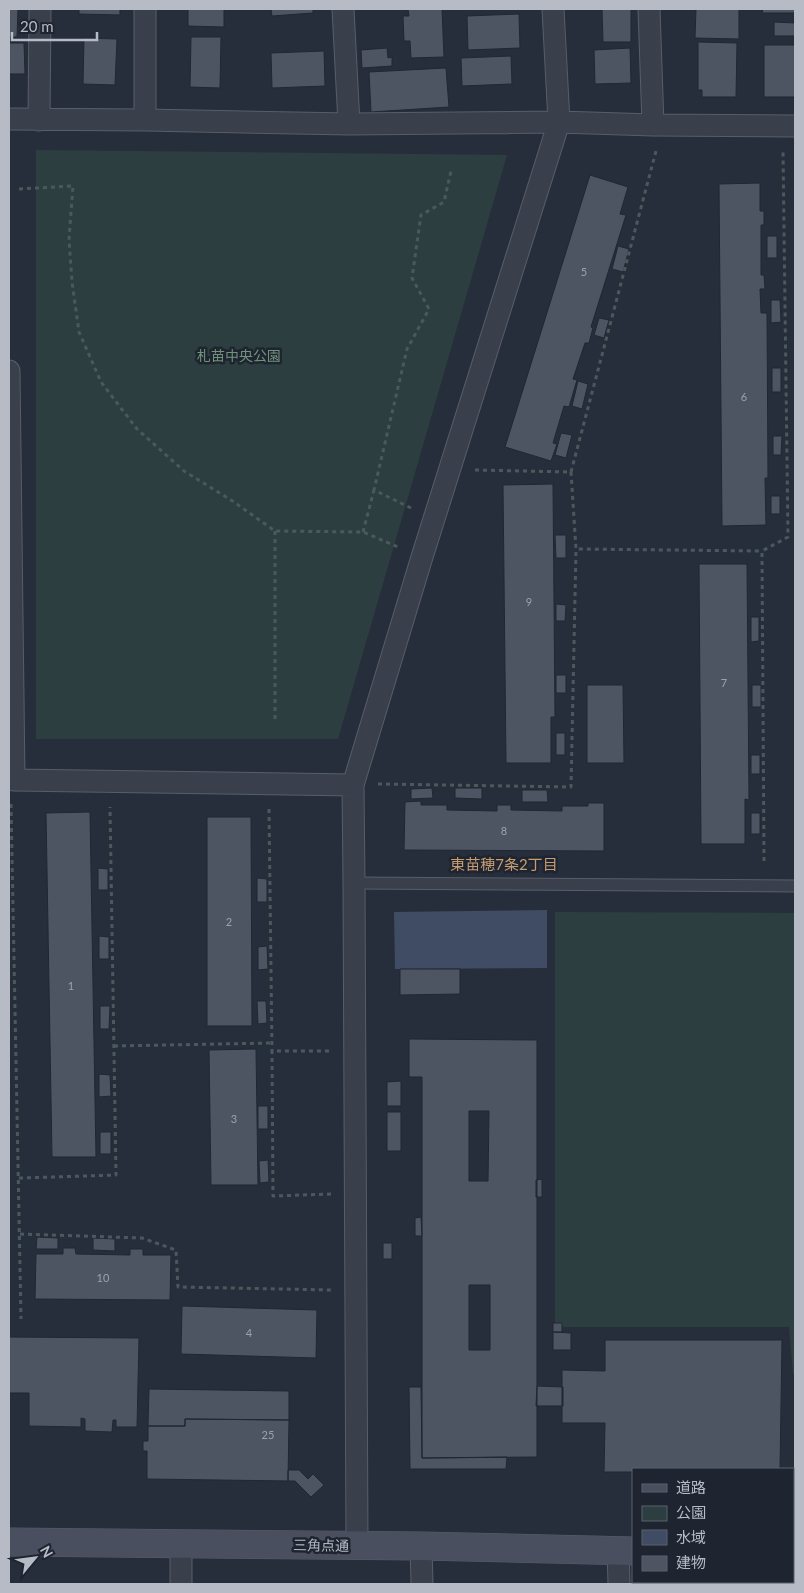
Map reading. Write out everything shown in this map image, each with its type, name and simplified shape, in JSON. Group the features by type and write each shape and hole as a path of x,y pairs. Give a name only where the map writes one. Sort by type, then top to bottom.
{"street":[{"path":"39,120 40,9"},
{"path":"145,9 145,120"},
{"path":"343,9 349,124"},
{"path":"356,1545 352,784 559,122 554,9"},
{"path":"649,9 656,134"},
{"path":"9,119 349,124 559,122 656,134 795,126"},
{"path":"9,371 14,780 352,784"},
{"name":"三角点通","path":"9,1542 356,1545 625,1551"},
{"path":"181,1543 181,1584"},
{"path":"421,1546 422,1584"},
{"path":"619,1584 625,1551"}],"lane":[{"path":"354,883 795,886"}],"path":[{"path":"374,784 571,788 576,549 572,472 656,134"},
{"path":"576,549 762,551 788,537 783,145"},
{"path":"363,532 406,349 429,309 412,278 421,215 444,202 450,171"},
{"path":"19,189 73,186 69,239 79,332 100,382 137,429 184,471 231,500 274,530 363,532 401,548"},
{"path":"472,470 572,472"},
{"path":"374,490 414,509"},
{"path":"274,530 275,722"},
{"path":"762,551 764,861"},
{"path":"11,795 21,1319"},
{"path":"19,1178 116,1175 110,806"},
{"path":"269,808 274,1196 334,1194"},
{"path":"114,1046 272,1043"},
{"path":"272,1051 334,1051"},
{"path":"20,1234 142,1238 176,1250 178,1287 334,1290"}],"green space":[{"name":"札苗中央公園","path":"36,150 507,155 338,739 36,739"},
{"path":"555,912 795,913 795,1374 793,1374 789,1327 555,1327"}],"water":[{"path":"547,910 547,968 395,969 394,912"}],"building":[{"path":"9,9 18,9 17,37 9,37"},
{"path":"79,9 120,9 120,15 79,14"},
{"path":"188,9 224,9 224,27 188,26"},
{"path":"271,9 313,9 313,13 272,16"},
{"path":"408,9 442,9 444,57 411,58 410,41 404,41 403,16 409,16"},
{"path":"602,9 631,9 631,42 603,42"},
{"path":"696,9 739,9 739,39 695,38"},
{"path":"763,9 795,9 795,13 762,13"},
{"path":"519,14 520,48 468,50 467,16"},
{"path":"774,22 795,23 795,36 774,36"},
{"path":"191,37 221,37 220,88 190,87"},
{"path":"84,38 117,39 115,85 83,84"},
{"path":"698,42 737,43 736,97 702,97 702,90 698,90"},
{"path":"9,43 24,43 25,74 9,74"},
{"path":"764,45 795,45 795,97 764,97"},
{"path":"387,48 388,58 392,57 392,66 362,68 361,50"},
{"path":"630,48 631,83 595,84 594,50"},
{"path":"324,51 325,86 272,88 271,53"},
{"path":"511,56 512,84 462,86 461,58"},
{"path":"446,68 449,107 371,112 369,72"},
{"path":"590,175 628,187 620,214 626,215 591,327 593,328 589,343 585,343 573,379 577,380 569,407 564,406 553,443 557,444 551,461 505,447"},
{"path":"760,183 760,211 764,211 764,225 761,225 761,275 764,275 765,289 760,289 761,313 767,313 768,478 765,478 766,525 722,526 719,184"},
{"path":"767,236 777,236 777,258 767,258"},
{"path":"618,246 629,249 623,272 612,269"},
{"path":"771,300 780,300 781,322 771,323"},
{"path":"599,318 609,320 604,338 594,335"},
{"path":"772,368 781,368 781,392 772,392"},
{"path":"578,381 588,384 582,409 572,406"},
{"path":"561,433 572,435 566,458 555,455"},
{"path":"773,436 782,436 781,455 773,455"},
{"path":"553,484 555,717 551,717 551,763 506,763 503,485"},
{"path":"771,496 780,496 780,514 771,514"},
{"path":"555,535 566,535 566,558 556,558"},
{"path":"699,564 747,564 749,800 745,799 745,844 701,844"},
{"path":"556,604 566,605 565,621 556,621"},
{"path":"751,617 759,617 759,641 751,642"},
{"path":"556,675 566,675 566,693 556,693"},
{"path":"587,685 623,685 624,763 587,763"},
{"path":"752,685 761,685 761,707 752,707"},
{"path":"556,733 565,733 565,755 556,755"},
{"path":"751,755 760,755 760,774 751,774"},
{"path":"432,788 433,798 411,799 411,789"},
{"path":"455,788 482,788 482,799 455,798"},
{"path":"522,790 547,790 548,802 522,802"},
{"path":"421,801 421,805 447,805 447,810 497,811 497,805 511,805 511,810 562,811 562,806 588,806 588,803 604,803 604,851 404,850 405,802"},
{"path":"90,812 96,1157 52,1157 46,813"},
{"path":"751,813 760,813 760,834 751,834"},
{"path":"207,817 251,817 252,1026 207,1026"},
{"path":"98,868 108,869 108,890 98,890"},
{"path":"257,878 267,879 267,902 257,902"},
{"path":"99,936 109,937 109,959 99,959"},
{"path":"267,946 268,969 258,970 258,947"},
{"path":"400,969 460,969 460,994 400,995"},
{"path":"257,1001 266,1001 267,1023 258,1024"},
{"path":"100,1006 110,1006 109,1029 100,1029"},
{"path":"409,1039 537,1040 537,1457 422,1458 422,1077 409,1077","holes":["469,1111 489,1111 488,1181 469,1181","469,1285 490,1285 490,1350 469,1350"]},
{"path":"256,1049 258,1185 211,1185 209,1050"},
{"path":"99,1074 110,1075 111,1096 99,1097"},
{"path":"401,1081 401,1106 387,1106 387,1082"},
{"path":"258,1106 268,1106 268,1129 258,1129"},
{"path":"387,1112 401,1112 401,1151 387,1151"},
{"path":"100,1132 111,1132 111,1154 100,1154"},
{"path":"268,1160 269,1182 260,1183 259,1161"},
{"path":"542,1179 542,1197 536,1197 536,1180"},
{"path":"421,1217 422,1236 415,1236 415,1218"},
{"path":"37,1237 58,1238 58,1249 36,1249"},
{"path":"93,1238 115,1239 115,1251 93,1250"},
{"path":"383,1243 392,1243 392,1259 383,1259"},
{"path":"63,1248 75,1248 76,1254 130,1255 130,1249 143,1249 143,1255 171,1255 170,1300 35,1299 36,1254 63,1254"},
{"path":"182,1306 317,1310 316,1358 181,1354"},
{"path":"553,1323 562,1323 562,1332 553,1332"},
{"path":"553,1332 571,1333 571,1350 553,1350"},
{"path":"9,1337 139,1338 137,1427 116,1427 116,1420 113,1420 112,1432 85,1431 85,1419 81,1418 81,1427 29,1426 29,1393 9,1393"},
{"path":"605,1340 782,1340 780,1468 632,1468 632,1472 604,1472 605,1423 562,1423 562,1370 605,1371"},
{"path":"537,1386 563,1387 563,1406 536,1406"},
{"path":"409,1387 421,1387 422,1458 507,1457 506,1469 410,1469"},
{"path":"149,1389 289,1391 289,1420 185,1419 185,1426 148,1426"},
{"path":"185,1419 289,1420 288,1481 147,1479 147,1451 143,1451 143,1441 148,1441 148,1426 185,1426"},
{"path":"288,1470 299,1470 308,1479 313,1474 324,1485 311,1497 295,1481 288,1481"}],"district":[{"name":"東苗穂7条2丁目","path":"504,864"}]}
